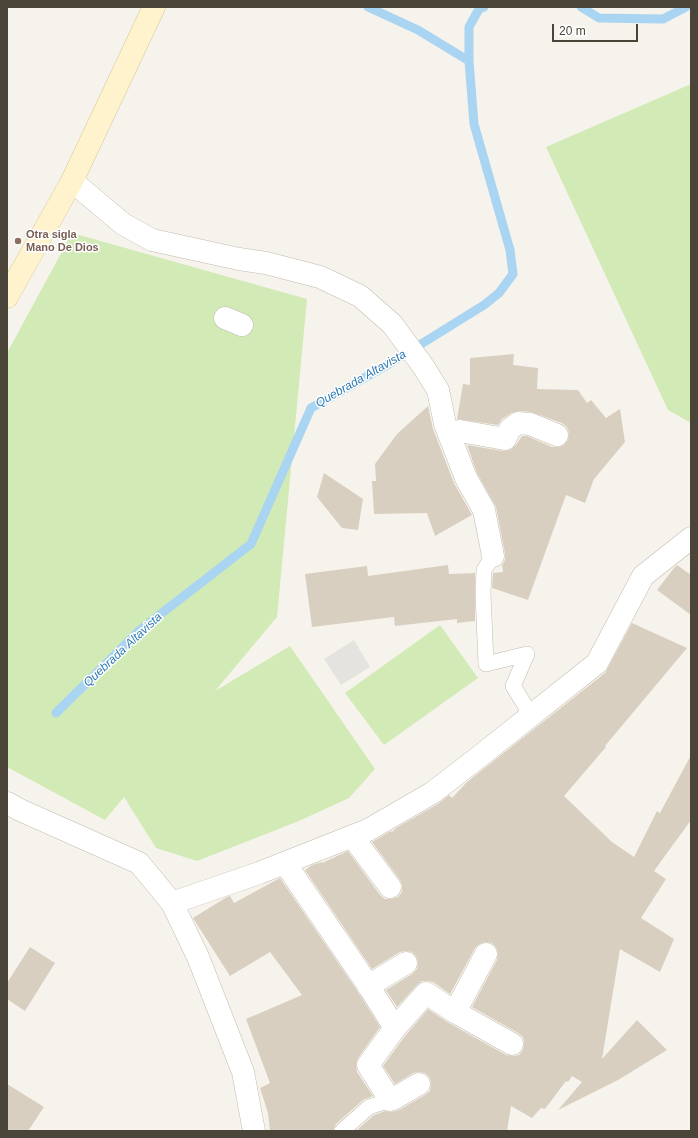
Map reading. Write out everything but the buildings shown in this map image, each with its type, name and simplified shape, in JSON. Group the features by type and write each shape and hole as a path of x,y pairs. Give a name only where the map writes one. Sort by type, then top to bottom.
{"street":[{"path":"7,296 72,181 154,7"},
{"path":"72,181 124,224 152,240 239,259 266,263 320,277 360,296 392,324 423,366 438,390 445,424 466,478 484,510 493,556"},
{"path":"449,433 460,431 505,439 510,429 518,423 530,424 557,435"},
{"path":"172,903 285,863 368,830 432,793 597,663 643,576 691,538"},
{"path":"7,803 139,863 172,903 198,957 243,1072 254,1131"},
{"path":"352,836 390,887"},
{"path":"285,863 395,1028"},
{"path":"455,1012 486,954"},
{"path":"368,986 406,963"},
{"path":"419,1084 392,1100 368,1065 395,1028 426,993 455,1012 512,1044"}],"lane":[{"path":"493,556 484,570 483,594 486,664 527,654 513,686 531,715"},
{"path":"342,1131 369,1107 392,1100"}],"green space":[{"path":"691,84 691,423 668,410 546,147"},
{"path":"72,233 307,299 277,617 215,691 290,646 375,769 349,798 299,821 197,861 156,848 124,797 105,820 7,767 7,353"},
{"path":"440,625 478,678 384,745 345,693"}],"shaded area":[{"path":"354,640 370,667 341,685 324,659"}],"waterway":[{"path":"368,7 418,30 469,61"},
{"name":"Quebrada Altavista","path":"56,713 140,630 251,544 311,408 389,364 484,305 499,293 513,274 510,250 474,124 469,61 469,27 479,9 484,7"},
{"name":"Quebrada Altavista","path":"581,7 599,18 663,19 686,7"}],"place":[{"name":"Otra sigla Mano De Dios","path":"18,241"}]}
